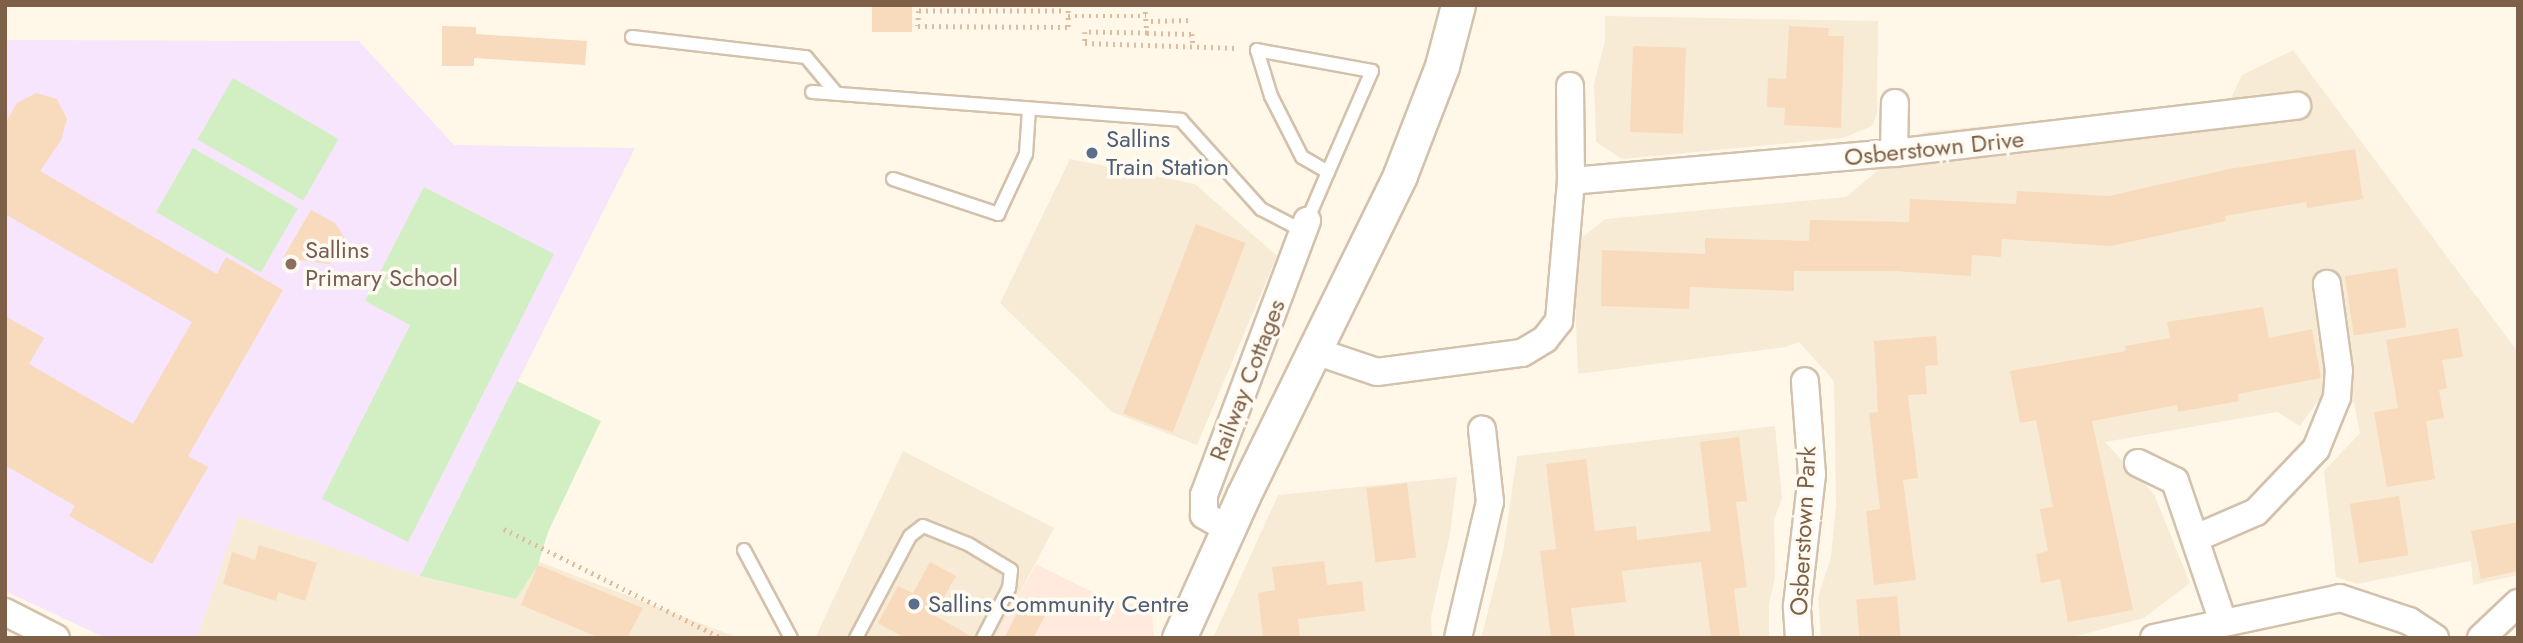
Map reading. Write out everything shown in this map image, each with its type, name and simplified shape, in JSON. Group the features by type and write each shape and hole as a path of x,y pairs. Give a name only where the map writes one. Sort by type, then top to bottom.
{"street":[{"path":"1179,638 1228,529 1401,175 1442,66 1457,10"},
{"path":"1315,351 1377,372 1522,353 1545,340 1559,321 1571,181 1570,86"},
{"path":"1894,153 1895,103"},
{"name":"Osberstown Drive","path":"1571,181 1894,153 2297,106"},
{"name":"Railway Cottages","path":"1228,529 1204,515 1204,495 1305,226"},
{"path":"2196,538 2256,512 2316,449 2337,397 2339,371 2327,284"},
{"name":"Osberstown Park","path":"1799,638 1797,606 1812,475 1805,382"},
{"path":"1458,638 1490,502 1482,429"},
{"path":"2138,463 2175,481 2223,622"},
{"path":"2154,638 2340,598 2409,621 2435,638"},
{"path":"2481,638 2518,603"},
{"path":"5,612 56,638"}],"lane":[{"path":"632,37 806,57 837,94"},
{"path":"812,92 1181,120 1261,209 1305,226 1372,71 1257,50 1271,96 1302,157 1328,172"},
{"path":"893,179 998,214 1026,154 1029,109"},
{"path":"856,638 910,536 923,526 968,544 1011,570 1009,588 983,638"},
{"path":"744,550 791,638"}],"path":[{"path":"1061,7 919,11 918,26 1068,27 1068,5"},
{"path":"1145,5 1146,33"},
{"path":"1068,16 1146,16"},
{"path":"1151,20 1191,20"},
{"path":"1193,44 1192,34 1086,32 1085,43 1193,44 1257,50"},
{"path":"504,529 722,638"}],"shaded area":[{"path":"1605,16 1878,21 1877,114 1872,126 1843,138 1622,159 1596,142 1594,84 1605,41"},
{"name":"Sallins Primary School","path":"5,40 359,41 454,145 635,148 420,576 238,516 197,638 106,638 5,591"},
{"path":"2293,50 2518,352 2518,575 2473,585 2471,561 2357,584 2336,577 2324,471 2360,433 2354,403 2326,390 2300,426 2277,412 2105,442 2154,494 2190,583 2144,618 2069,638 1821,638 1818,597 1831,557 1836,504 1834,381 1799,342 1786,347 1578,374 1573,245 1605,219 1846,197 1924,132 2214,104 2230,100 2242,75"},
{"path":"1070,159 1195,184 1277,256 1197,445 1112,412 1000,303"},
{"path":"1775,426 1782,498 1774,520 1775,577 1769,604 1769,638 1481,638 1503,552 1517,456"},
{"path":"903,451 1054,528 996,638 815,638"},
{"path":"1457,477 1450,535 1431,617 1432,638 1213,638 1278,495"},
{"path":"238,516 420,576 516,599 537,561 739,638 197,638"},
{"path":"1036,564 1105,598 1152,609 1154,638 996,638"}],"green space":[{"path":"233,78 339,139 303,200 198,139"},
{"path":"193,148 298,208 261,273 156,212"},
{"path":"424,187 554,254 408,542 322,499 410,325 365,301"},
{"path":"517,381 601,421 548,532 538,565 516,599 420,576"}],"building":[{"path":"872,5 912,5 912,32 872,32"},
{"path":"442,26 476,27 476,34 587,41 585,65 474,58 474,66 442,66"},
{"path":"1789,26 1829,28 1828,36 1844,36 1841,128 1784,125 1785,108 1767,107 1768,78 1786,79"},
{"path":"1633,46 1686,48 1683,134 1630,132"},
{"path":"36,93 57,99 67,119 61,140 40,171 217,274 226,257 283,290 188,456 208,467 152,564 69,516 75,506 5,465 5,316 44,338 29,364 133,424 192,322 5,214 5,124 17,103"},
{"path":"2355,149 2363,199 2307,208 2306,202 2225,216 2226,221 2111,246 2002,239 2001,257 1972,255 1971,276 1894,271 1794,271 1794,291 1690,287 1689,309 1601,306 1602,250 1705,254 1705,238 1809,241 1810,220 1909,222 1910,199 2016,204 2017,191 2109,196 2229,169"},
{"path":"311,210 335,223 344,237 341,253 329,264 283,258"},
{"path":"1196,224 1245,243 1173,433 1123,414"},
{"path":"2397,268 2406,327 2354,336 2345,276"},
{"path":"2263,307 2269,338 2312,329 2321,378 2238,394 2239,401 2178,412 2177,405 2092,421 2133,610 2068,622 2060,579 2041,583 2036,554 2048,551 2040,509 2053,507 2036,420 2020,423 2010,371 2126,351 2125,346 2170,338 2167,322"},
{"path":"2458,328 2463,357 2442,360 2447,388 2439,390 2444,418 2426,421 2435,479 2387,487 2374,412 2398,408 2386,340"},
{"path":"1936,336 1938,365 1925,366 1927,394 1908,395 1918,478 1903,480 1916,580 1874,585 1866,511 1880,509 1869,413 1878,412 1874,341"},
{"path":"1739,437 1747,501 1736,502 1747,587 1734,589 1740,638 1711,638 1701,562 1622,571 1626,602 1571,608 1575,638 1551,638 1540,551 1556,549 1546,464 1586,459 1595,531 1636,526 1637,540 1711,531 1700,442"},
{"path":"1407,483 1416,557 1375,562 1366,488"},
{"path":"2399,496 2408,555 2359,563 2350,504"},
{"path":"2518,522 2518,571 2481,579 2471,531"},
{"path":"259,545 317,563 305,601 278,592 276,601 223,584 232,552 255,560"},
{"path":"1324,561 1327,585 1362,581 1365,611 1298,619 1300,638 1263,638 1258,593 1275,590 1272,567"},
{"name":"Sallins Community Centre","path":"930,562 956,576 934,615 974,638 905,638 878,623 898,586 913,593"},
{"path":"538,565 643,608 627,638 600,638 521,605"},
{"path":"1897,596 1901,638 1860,638 1856,600"},
{"path":"1026,597 1049,609 1033,638 1004,638"}],"place":[{"name":"Sallins Train Station","path":"1092,153"},
{"name":"Sallins Primary School","path":"291,264"},
{"name":"Sallins Community Centre","path":"914,604"}]}
